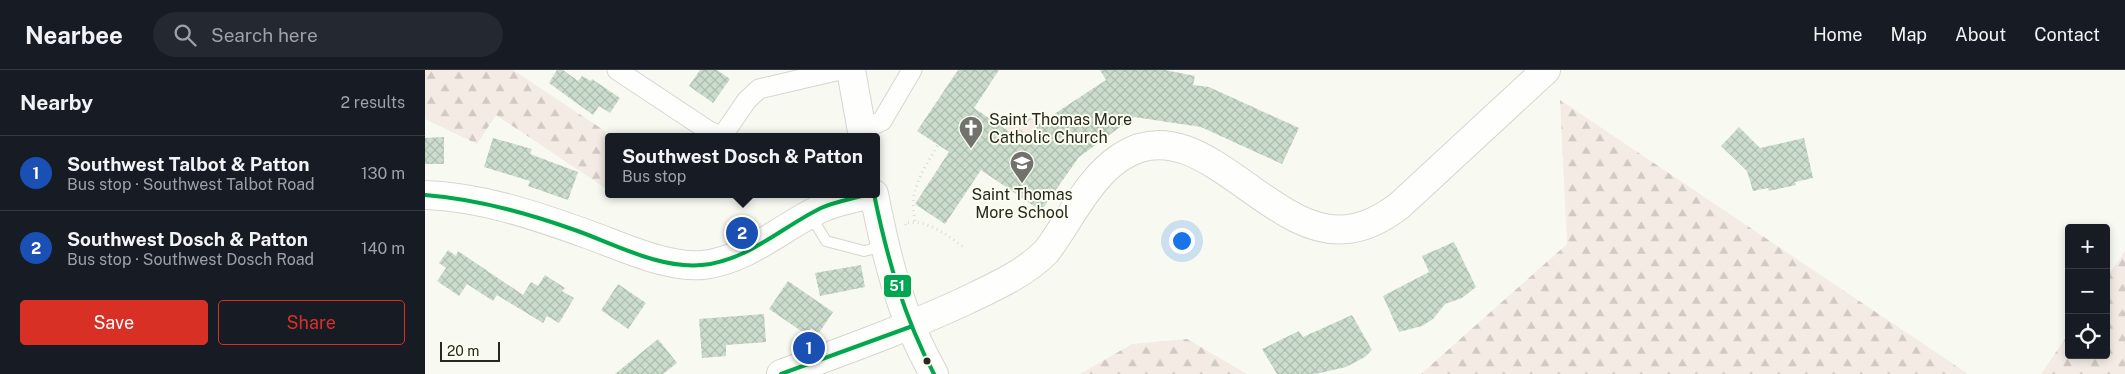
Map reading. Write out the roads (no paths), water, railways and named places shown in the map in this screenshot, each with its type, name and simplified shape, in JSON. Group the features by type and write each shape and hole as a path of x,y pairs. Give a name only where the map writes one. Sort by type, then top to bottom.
{"main road":[{"path":"851,70 862,133"},
{"path":"781,374 906,318 981,294 1036,262 1054,242 1098,177 1109,166 1134,150 1163,145 1187,151 1211,163 1297,218 1336,230 1353,228 1373,222 1399,206 1546,70"},
{"path":"425,195 471,200 509,208 651,257 685,265 715,263 741,254 823,208 856,198"},
{"path":"875,198 885,246 906,318 934,374"}],"street":[{"path":"617,70 714,133"},
{"path":"723,133 747,100 759,89 840,70"},
{"path":"862,133 881,121 912,70"}],"lane":[{"path":"810,215 826,241 864,251 885,246"}],"place":[{"name":"Saint Thomas More Catholic Church","path":"971,149"},
{"name":"Saint Thomas More School","path":"1022,184"},
{"name":"Southwest Dosch & Patton","path":"742,233"},
{"name":"Southwest Talbot & Patton","path":"809,348"}]}
